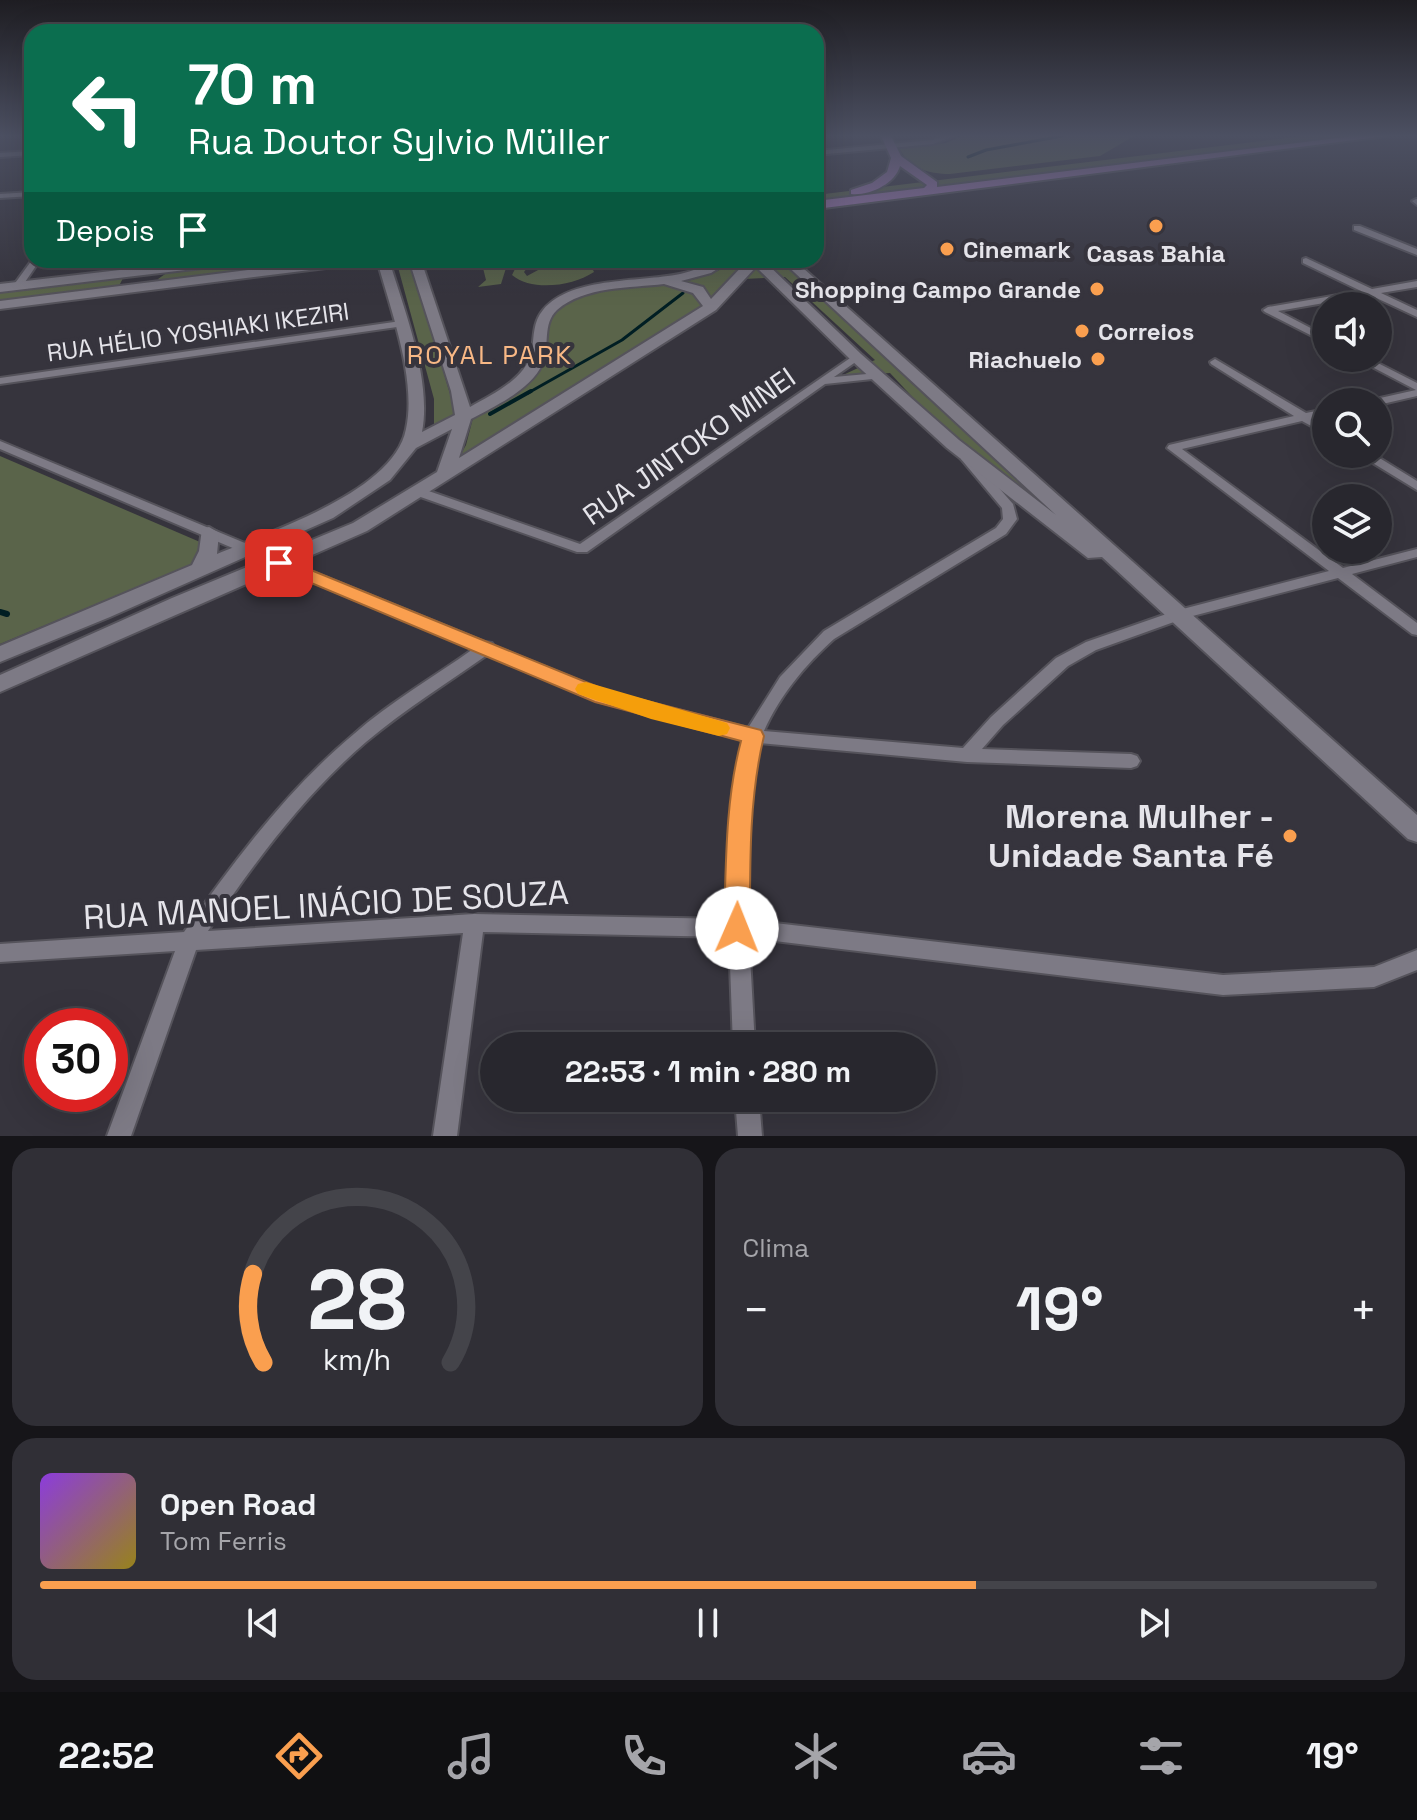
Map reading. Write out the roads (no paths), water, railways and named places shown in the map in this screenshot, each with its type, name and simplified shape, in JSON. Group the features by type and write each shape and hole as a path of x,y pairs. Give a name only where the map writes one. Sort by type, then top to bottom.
{"main road":[{"path":"824,191 845,189"},
{"path":"824,202 864,189"},
{"path":"824,203 896,189"},
{"path":"0,288 170,268"},
{"path":"0,305 293,268"},
{"path":"385,268 401,324 417,405 418,416 410,445"},
{"path":"418,268 459,391 463,415 445,475"},
{"path":"0,654 247,549 352,499 395,464 410,445 516,385 532,370 538,356 539,328 549,309 580,294 693,275 708,268"},
{"path":"0,684 68,651 360,527 711,307 747,268"},
{"path":"764,268 953,444 1181,618"},
{"path":"796,268 1417,831"},
{"path":"156,285 151,280 162,269"},
{"path":"123,290 135,280 127,274"},
{"path":"693,275 701,284 731,285 749,281 817,288"},
{"path":"651,282 690,286 704,295 711,307"},
{"path":"401,324 437,327"},
{"path":"915,410 931,412 950,407"},
{"path":"201,568 209,551 209,533"},
{"path":"179,603 246,565 250,555 247,549"},
{"path":"68,651 75,637 103,612"}],"street":[{"path":"0,196 24,194"},
{"path":"1357,228 1417,252"},
{"path":"1306,261 1370,292 1417,284"},
{"path":"18,286 30,268"},
{"path":"1312,302 1268,310 1312,333"},
{"path":"1392,302 1417,314"},
{"name":"RUA HÉLIO YOSHIAKI IKEZIRI","path":"0,381 401,324"},
{"name":"RUA JINTOKO MINEI","path":"419,492 582,549 856,357"},
{"path":"1215,362 1312,422"},
{"path":"1385,372 1417,390"},
{"name":"RUA JINTOKO MINEI","path":"824,382 878,376"},
{"path":"1392,397 1417,390"},
{"path":"1312,415 1173,448 1417,630"},
{"path":"743,1032 737,928 738,852 747,762 753,736 805,655 850,621 974,549 1001,531 1010,519 1008,507 953,444"},
{"path":"0,445 247,549"},
{"path":"1387,468 1417,486"},
{"path":"967,755 997,721 1062,662 1091,646 1417,553"},
{"path":"279,563 603,697 753,736 967,755 1131,761"},
{"path":"119,1136 188,943 228,885 311,783 362,736 487,647"},
{"path":"445,1136 474,923"},
{"name":"RUA MANOEL INÁCIO DE SOUZA","path":"0,953 474,923 737,928 1223,985 1374,977 1417,960"},
{"path":"748,1112 750,1136"}],"waterway":[{"path":"528,393 622,340 683,293"},
{"path":"490,414 531,391"},
{"path":"0,612 7,614"}],"place":[{"name":"Casas Bahia","path":"1156,226"},
{"name":"Cinemark","path":"947,249"},
{"name":"Shopping Campo Grande","path":"1097,289"},
{"name":"Correios","path":"1082,331"},
{"name":"Riachuelo","path":"1098,359"},
{"name":"Morena Mulher - Unidade Santa Fé","path":"1290,836"}],"district":[{"name":"ROYAL PARK","path":"490,355"}]}
